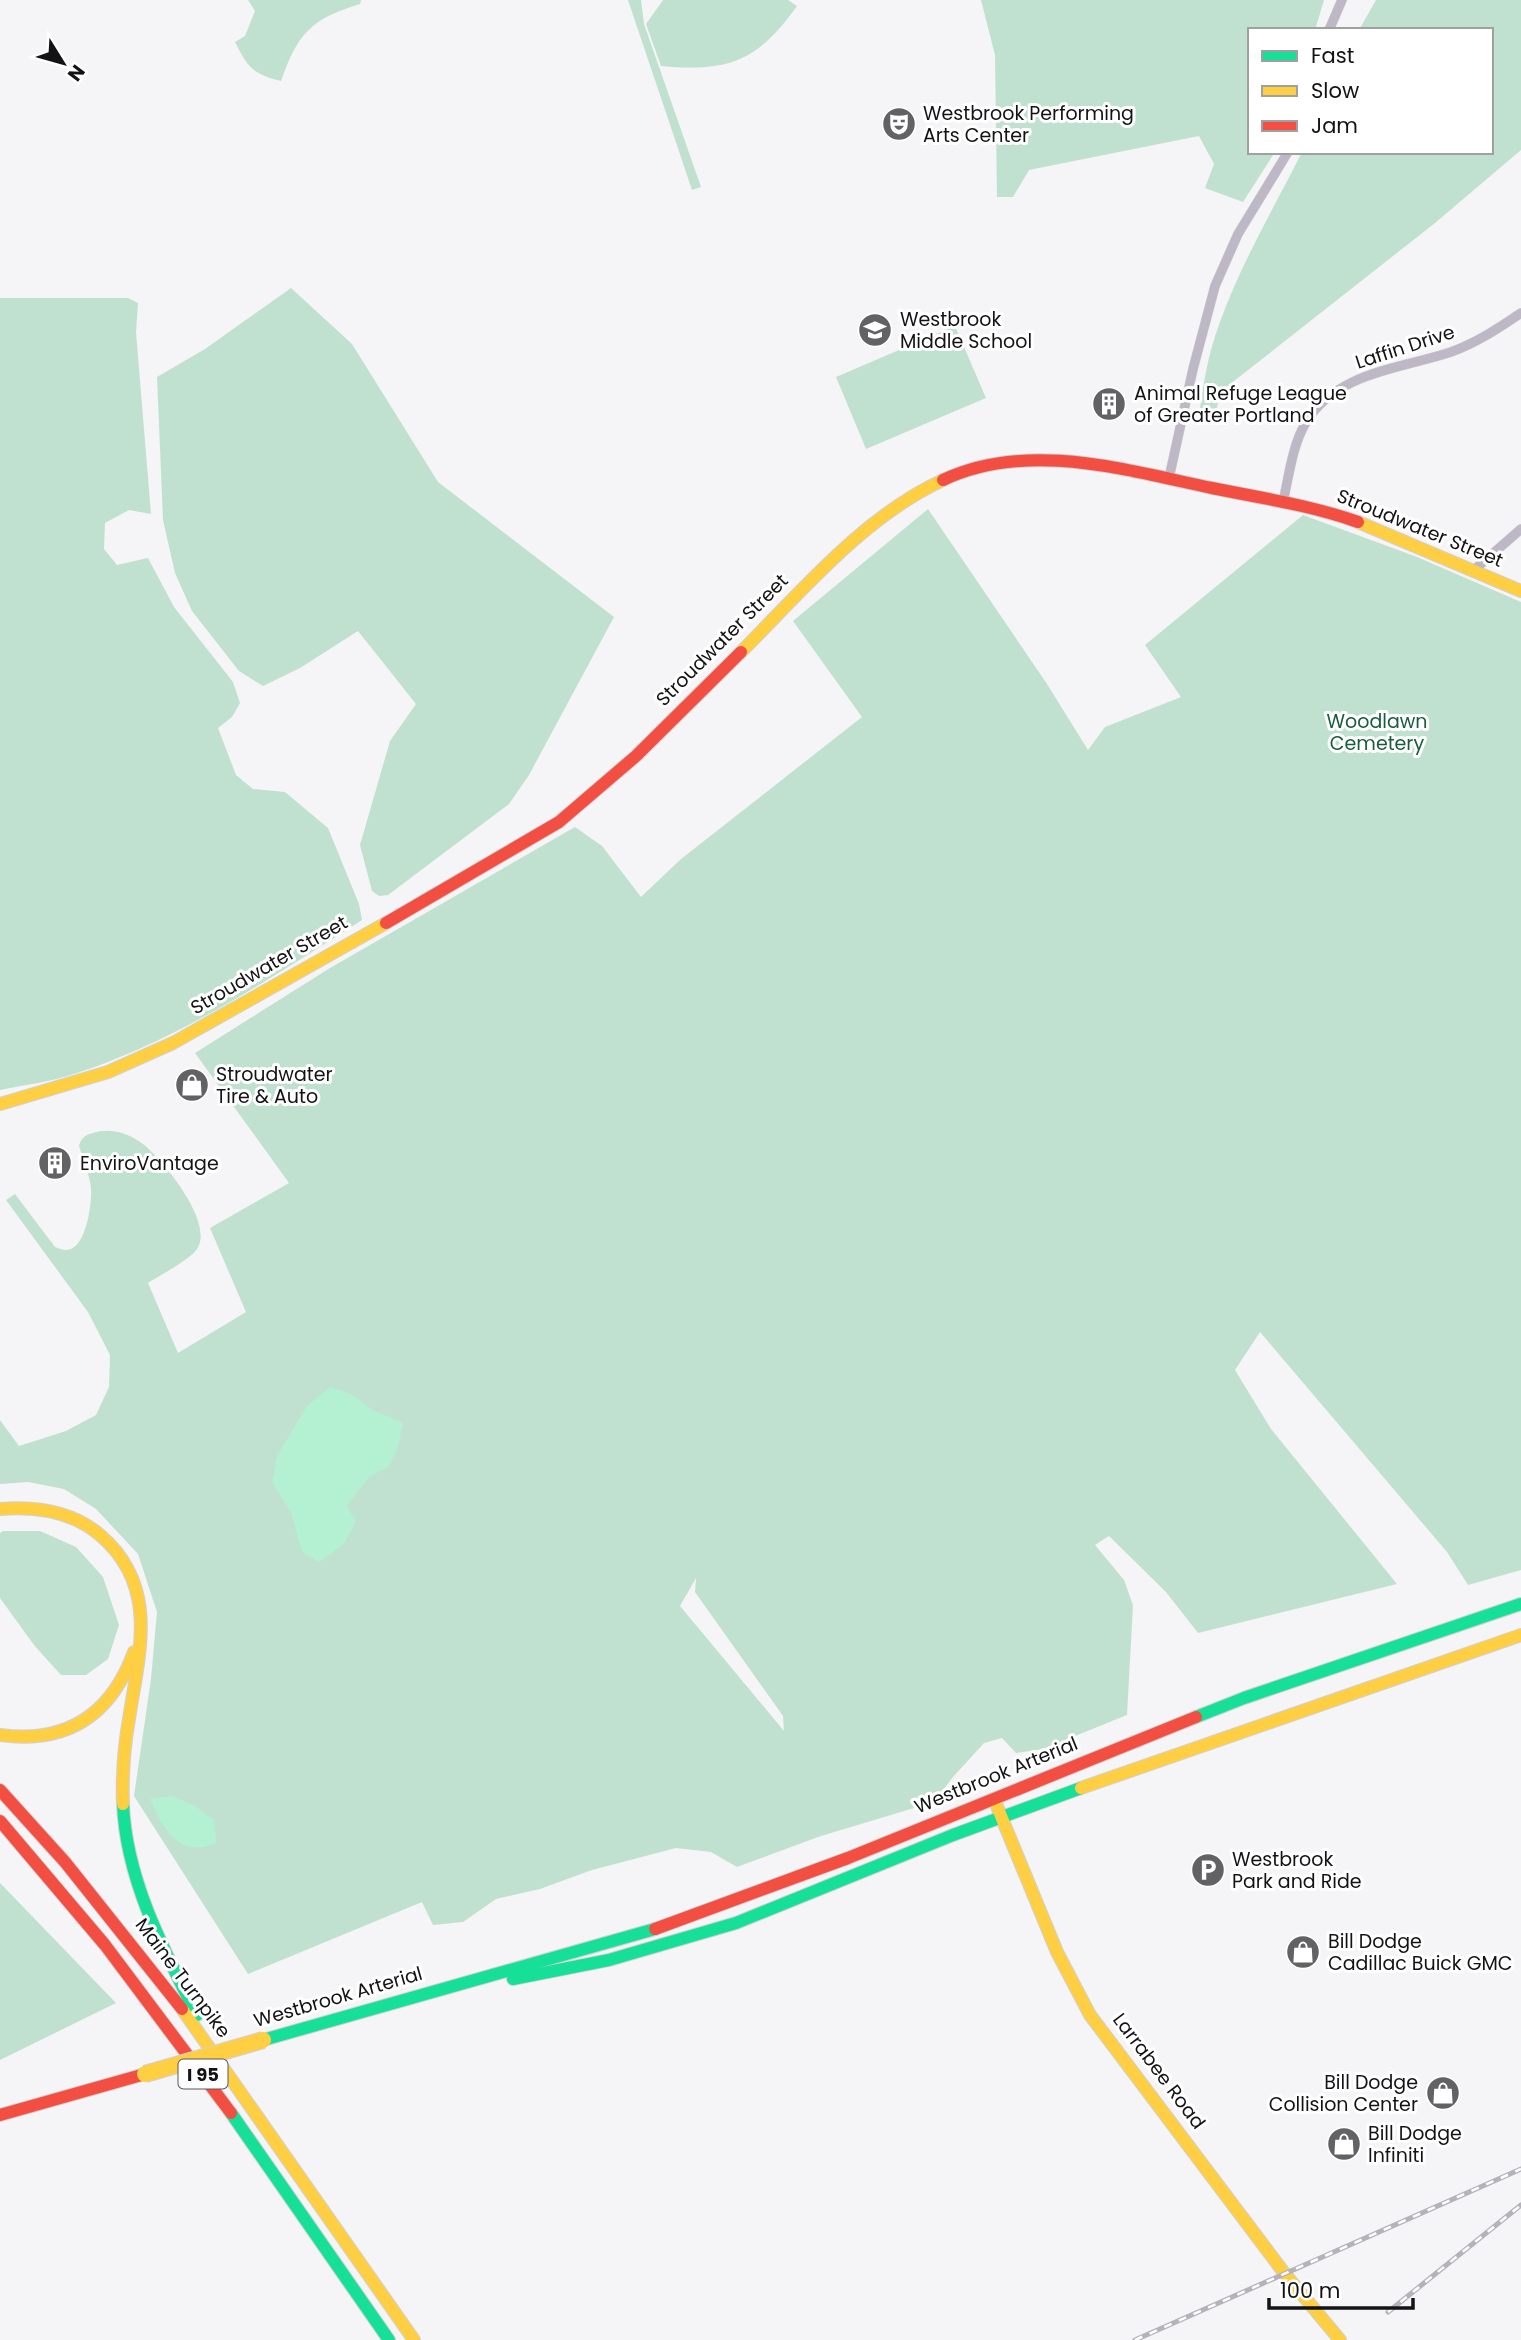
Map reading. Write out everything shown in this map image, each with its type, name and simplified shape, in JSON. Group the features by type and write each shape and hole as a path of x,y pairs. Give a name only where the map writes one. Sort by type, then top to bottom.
{"main road":[{"name":"Stroudwater Street","path":"0,1104 108,1072 173,1043 559,822 636,756 864,530 921,490 977,468 1018,461 1059,461 1122,469 1283,502 1351,520 1474,569 1521,591"},
{"path":"0,1509 41,1508 74,1518 103,1537 131,1573 139,1595 144,1629 123,1765 126,1833 143,1899 165,1952 198,2017 201,2035"},
{"path":"0,1517 47,1517 89,1535 106,1550 125,1578 133,1599 136,1622 135,1645 129,1667 119,1688 96,1713 76,1726 55,1734 33,1738 0,1735"},
{"name":"Westbrook Arterial","path":"0,2115 662,1927 848,1858 1244,1698 1521,1604"},
{"name":"Westbrook Arterial","path":"486,1978 513,1979 538,1975 618,1957 703,1933 765,1912 1002,1817 1160,1759 1521,1635"},
{"name":"Maine Turnpike","path":"0,1790 113,1920 201,2035 414,2340"},
{"name":"Larrabee Road","path":"994,1798 1057,1952 1090,2015 1285,2274 1340,2340"},
{"name":"Maine Turnpike","path":"0,1821 48,1874 168,2024 389,2340"},
{"path":"0,1838 109,1950"}],"street":[{"path":"1330,28 1342,0"},
{"path":"1169,478 1215,286 1238,234 1287,154"},
{"name":"Laffin Drive","path":"1283,502 1292,458 1304,426 1325,399 1355,380 1468,345 1521,313"},
{"path":"1474,569 1521,529"}],"green space":[{"path":"248,0 361,0 360,4 329,16 309,30 294,51 281,81 252,69 235,42 245,36 255,11"},
{"path":"628,0 641,0 644,24 701,187 692,190"},
{"path":"663,0 788,0 797,6 768,40 739,59 705,67 661,66 646,24"},
{"path":"981,0 1324,0 1316,28 1248,28 1248,154 1274,154 1243,202 1205,188 1214,164 1199,136 1029,170 1013,197 997,197 995,55"},
{"path":"1376,0 1521,0 1521,150 1435,223 1220,392 1215,418 1199,417 1209,357 1228,300 1301,154 1493,154 1493,28 1360,28"},
{"path":"291,288 352,344 438,482 614,617 529,775 509,804 388,895 379,896 372,891 360,845 390,741 416,704 358,631 300,668 263,686 239,671 192,611 175,573 163,520 157,377 205,349"},
{"path":"0,298 128,298 138,303 136,332 151,514 129,510 105,523 104,549 117,565 148,558 174,607 233,682 240,703 232,717 218,728 236,775 253,789 285,792 328,828 359,904 362,920 223,1006 149,1044 112,1061 65,1077 0,1090"},
{"path":"955,326 986,398 866,449 836,377"},
{"name":"Woodlawn Cemetery","path":"928,509 1047,684 1088,750 1105,727 1181,697 1145,645 1303,515 1417,557 1521,602 1521,1570 1468,1585 1447,1552 1260,1332 1235,1370 1271,1429 1397,1584 1198,1633 1166,1592 1109,1536 1095,1545 1124,1580 1133,1605 1127,1715 1043,1749 1016,1753 1002,1738 984,1743 934,1802 821,1836 737,1867 711,1852 676,1848 592,1870 540,1889 496,1899 463,1922 433,1925 422,1902 248,1974 134,1796 151,1679 157,1612 138,1554 96,1509 64,1489 28,1482 0,1484 0,1420 19,1446 66,1431 96,1415 109,1387 110,1355 88,1312 6,1200 15,1194 55,1247 66,1250 73,1248 83,1235 91,1196 89,1178 79,1146 81,1141 99,1131 119,1132 132,1137 152,1152 174,1177 199,1224 201,1238 194,1253 148,1283 178,1353 246,1312 210,1228 289,1183 195,1053 330,968 575,827 602,846 641,897 681,859 862,717 793,621","holes":["696,1578 695,1592 783,1716 784,1731 680,1606"]},
{"path":"40,1531 76,1547 103,1577 119,1625 108,1659 86,1675 61,1675 34,1645 0,1598 0,1533"},
{"path":"0,1883 116,2003 0,2060"}],"shaded area":[{"path":"330,1387 351,1394 373,1410 403,1423 397,1450 388,1467 369,1477 347,1506 356,1522 343,1545 319,1562 302,1552 291,1513 272,1482 278,1454 307,1406"},
{"path":"172,1796 195,1806 214,1820 216,1843 191,1847 174,1838 160,1821 150,1799"}],"railway":[{"path":"1135,2340 1521,2169"},
{"path":"1388,2312 1521,2205"}],"traffic: fast":[{"path":"1196,1717 1244,1698 1521,1604"},
{"path":"513,1979 609,1960 736,1923 953,1835 1081,1788"},
{"path":"123,1804 131,1859 148,1913 197,2015"},
{"path":"263,2040 655,1929"},
{"path":"231,2113 389,2340"}],"traffic: slow":[{"path":"741,652 860,535 886,514 943,480"},
{"path":"1358,522 1521,591"},
{"path":"0,1104 108,1072 173,1043 386,923"},
{"path":"0,1509 27,1508 66,1515 78,1520 100,1535 119,1555 131,1576 141,1621 137,1670 127,1730 123,1804"},
{"path":"1081,1788 1521,1635"},
{"path":"0,1735 46,1735 83,1720 113,1693 134,1652"},
{"path":"994,1799 1057,1952 1090,2015 1285,2274 1340,2340"},
{"path":"182,2009 414,2340"},
{"path":"145,2074 263,2040"}],"traffic: jam":[{"path":"943,480 975,468 1009,462 1077,462 1285,502 1358,522"},
{"path":"386,923 559,822 636,756 741,652"},
{"path":"655,1929 848,1858 1196,1717"},
{"path":"0,1790 65,1862 182,2009"},
{"path":"0,1821 105,1945 231,2113"},
{"path":"0,2115 145,2074"}],"place":[{"name":"Westbrook Performing Arts Center","path":"899,124"},
{"name":"Westbrook Middle School","path":"875,330"},
{"name":"Animal Refuge League of Greater Portland","path":"1109,404"},
{"name":"Stroudwater Tire & Auto","path":"192,1085"},
{"name":"EnviroVantage","path":"55,1163"},
{"name":"Westbrook Park and Ride","path":"1208,1870"},
{"name":"Bill Dodge Cadillac Buick GMC","path":"1303,1952"},
{"name":"Bill Dodge Collision Center","path":"1443,2093"},
{"name":"Bill Dodge Infiniti","path":"1344,2144"}]}
